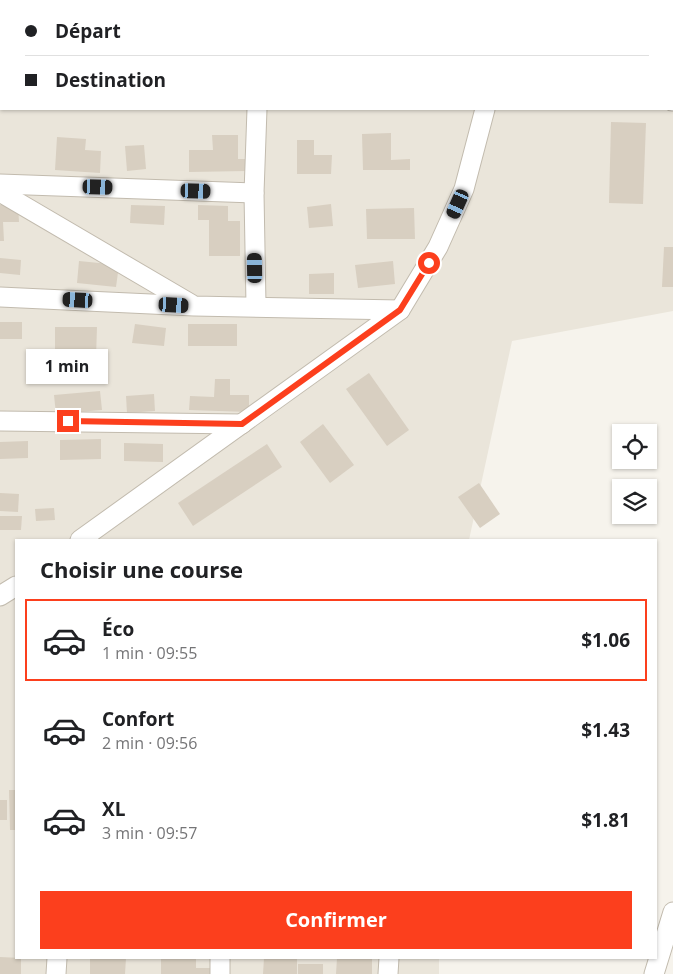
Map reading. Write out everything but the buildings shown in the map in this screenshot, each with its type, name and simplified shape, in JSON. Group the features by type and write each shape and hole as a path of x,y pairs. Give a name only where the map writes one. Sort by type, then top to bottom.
{"street":[{"path":"256,305 254,193 258,110"},
{"path":"81,539 400,310 438,247 464,189 485,110"},
{"path":"0,184 254,193"},
{"path":"0,192 194,306"},
{"path":"0,297 194,306 256,305 400,310"},
{"path":"0,421 242,424"},
{"path":"0,596 15,587"},
{"path":"654,974 673,912"},
{"path":"56,974 57,959"},
{"path":"220,959 220,974"},
{"path":"388,974 389,959"}],"shaded area":[{"path":"0,110 673,110 673,311 512,341 469,539 15,539 15,959 439,959 439,974 0,974"}],"route":[{"path":"68,421 242,424 400,310 429,263"}]}
